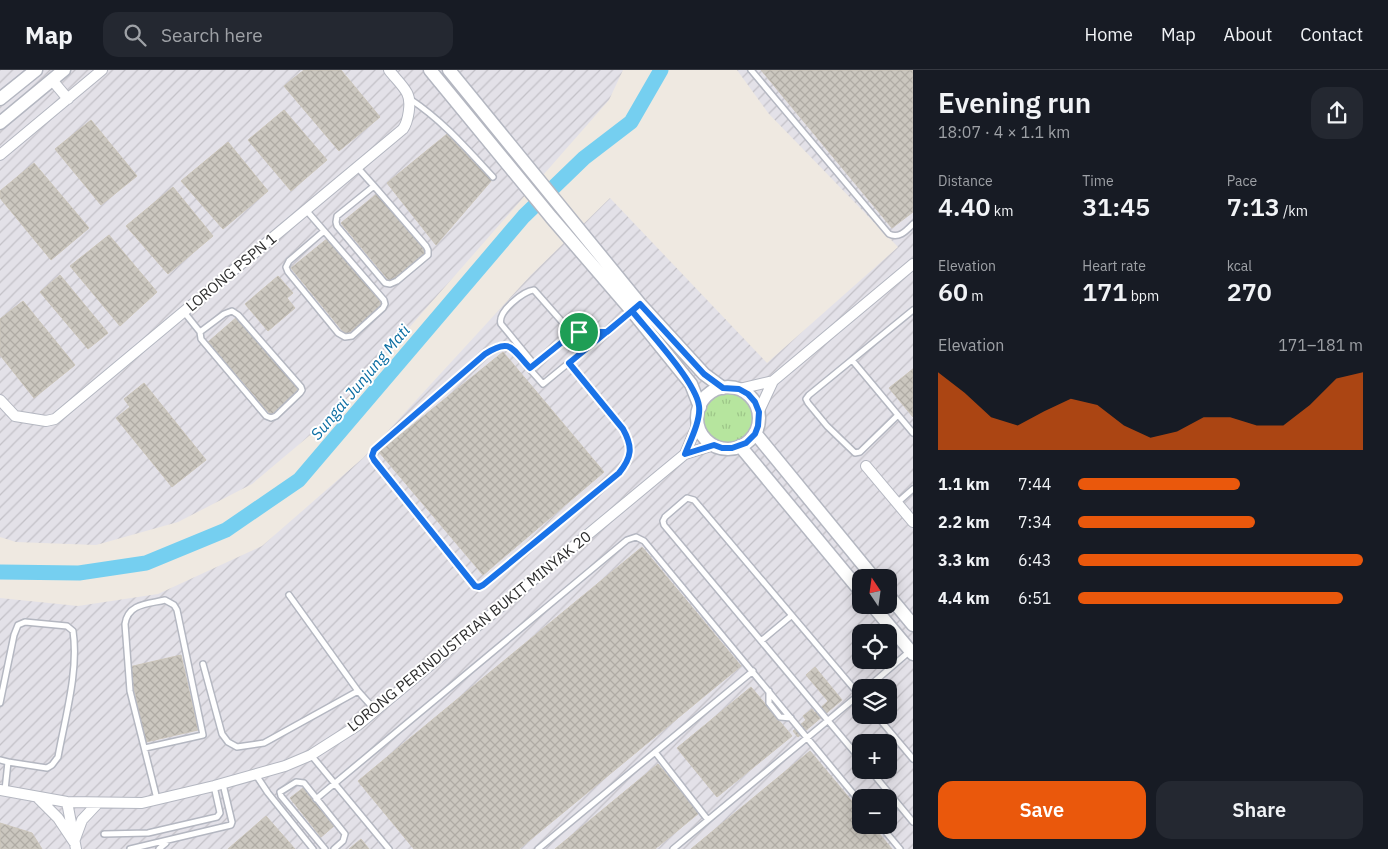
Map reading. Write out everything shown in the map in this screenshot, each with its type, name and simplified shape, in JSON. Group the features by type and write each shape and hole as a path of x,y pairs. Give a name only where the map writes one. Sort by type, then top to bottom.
{"street":[{"path":"0,99 36,70"},
{"path":"0,124 64,70"},
{"path":"0,155 102,70"},
{"path":"388,70 407,92 409,98"},
{"path":"430,70 551,217 636,307 704,374 723,388"},
{"path":"449,70 560,204 691,384 700,407"},
{"path":"52,80 68,99"},
{"name":"LORONG PSPN 1","path":"0,400 15,416 46,421 55,419 403,129 407,124 409,98"},
{"path":"759,412 773,381 913,264"},
{"path":"685,454 698,423 700,407 709,394 723,388 739,389 773,381"},
{"path":"698,423 706,439 722,448 740,446 751,439 755,434 760,419 759,412 751,398 739,389"},
{"path":"755,434 867,569"},
{"path":"685,454 714,445"},
{"path":"740,446 852,581"},
{"name":"LORONG PERINDUSTRIAN BUKIT MINYAK 20","path":"2,790 67,802 142,803 256,775 311,755 358,725 685,454"},
{"path":"866,466 913,522"},
{"path":"898,607 913,625"},
{"path":"880,614 912,652"},
{"path":"38,798 58,818 75,845"},
{"path":"67,802 75,845"},
{"path":"75,845 82,820 98,803"}],"lane":[{"path":"751,70 889,234 894,237 898,236 913,224"},
{"path":"409,98 446,126 493,177"},
{"path":"357,167 374,186 428,250 428,255 398,281 390,284 385,283 337,226 336,222 338,216 374,186"},
{"path":"306,210 384,300 383,308 352,336 345,337 338,333 288,272 286,267 289,262 324,231"},
{"path":"572,334 534,290 528,290 502,313 500,319 501,324 518,351 532,366 543,384 636,307"},
{"path":"898,415 860,452 855,453 827,426 806,399 809,394 913,310"},
{"path":"183,312 200,332 201,339 266,416 271,418 276,416 300,394 301,387 238,315 232,311 224,314 200,332"},
{"path":"532,366 572,334 579,332 607,332"},
{"path":"518,351 505,345 496,346 374,450 372,456 475,586 479,587 619,473 627,463 630,452 629,440 623,429 569,363"},
{"path":"852,360 913,433"},
{"path":"897,503 913,489"},
{"path":"852,686 692,499 685,500 665,516 664,525 852,749"},
{"path":"316,799 631,537 644,541 852,791"},
{"path":"289,595 358,691 374,710"},
{"path":"145,748 203,735 177,610 174,605 165,600 135,608 130,611 125,624 130,691 157,800"},
{"path":"761,641 791,616"},
{"path":"0,703 14,635 18,625 25,622 67,626 73,631 71,682 58,757 47,768 0,760"},
{"path":"878,679 912,652"},
{"path":"203,664 222,734 228,742 238,747 264,743 358,691"},
{"path":"538,849 753,672"},
{"path":"769,691 768,704 780,717 791,718"},
{"path":"673,849 852,701"},
{"path":"884,724 913,759"},
{"path":"655,752 708,820"},
{"path":"311,755 389,849"},
{"path":"2,790 8,762"},
{"path":"256,775 313,849"},
{"path":"877,779 913,822"},
{"path":"325,849 281,796 280,792 300,782 304,783 345,834 343,841 334,849"},
{"path":"104,834 148,833 217,817 220,813 218,785"},
{"path":"130,849 231,825 232,822 218,785"},
{"path":"888,834 900,849"},
{"path":"159,849 169,841"}],"shaded area":[{"path":"0,70 623,70 609,100 328,420 252,484 178,522 96,545 16,542 0,537"},
{"path":"737,70 913,70 913,849 0,849 0,598 78,606 158,594 262,546 363,458 531,275 610,198 767,363 898,247 769,114"}],"green space":[{"path":"723,391 733,391 743,395 751,403 755,418 751,433 743,441 733,445 723,445 713,441 705,433 701,423 701,413 705,403 713,395"}],"building":[{"path":"304,70 341,70 380,117 339,151 284,86"},
{"path":"761,70 913,70 913,212 892,228"},
{"path":"284,110 327,160 291,191 248,140"},
{"path":"91,120 137,176 101,205 55,149"},
{"path":"447,134 492,180 436,245 387,183"},
{"path":"228,142 268,191 223,229 181,181"},
{"path":"34,163 89,228 51,260 0,198 0,191"},
{"path":"173,187 213,236 168,274 126,226"},
{"path":"378,193 426,252 390,282 341,223"},
{"path":"109,235 157,292 120,326 70,266"},
{"path":"328,238 383,305 346,335 291,268"},
{"path":"60,275 108,333 88,349 40,292"},
{"path":"278,276 293,293 287,298 295,308 268,331 245,304"},
{"path":"23,301 75,365 34,398 0,355 0,319"},
{"path":"237,317 300,391 271,415 208,342"},
{"path":"503,352 604,472 483,575 379,452"},
{"path":"913,369 913,417 889,388"},
{"path":"144,383 206,460 172,487 116,418 130,407 124,399"},
{"path":"642,547 741,666 519,849 414,849 358,781"},
{"path":"181,655 198,730 146,742 129,667"},
{"path":"815,667 842,700 798,737 793,731 806,720 803,716 812,709 815,713 828,701 806,675"},
{"path":"751,687 792,736 717,797 677,748"},
{"path":"810,751 852,801 852,834 880,834 892,849 691,849"},
{"path":"658,764 699,813 655,849 555,849"},
{"path":"303,788 334,826 321,837 290,798"},
{"path":"266,816 295,849 228,849"},
{"path":"0,823 32,833 42,849 0,849"},
{"path":"361,839 369,849 349,849"}],"waterway":[{"name":"Sungai Junjung Mati","path":"0,572 79,573 146,563 226,530 299,480 524,216 584,158 631,122 661,70"}],"route":[{"path":"579,332 572,334 530,368 510,347 505,345 496,346 374,450 372,456 374,460 475,586 483,585 619,473 627,463 630,452 629,440 623,429 569,363 632,311 691,384 700,407 698,423 685,454 714,445 722,448 740,446 755,434 760,419 759,412 755,402 748,394 731,387 723,388 704,374 640,304 632,311 607,332 579,332"}]}
